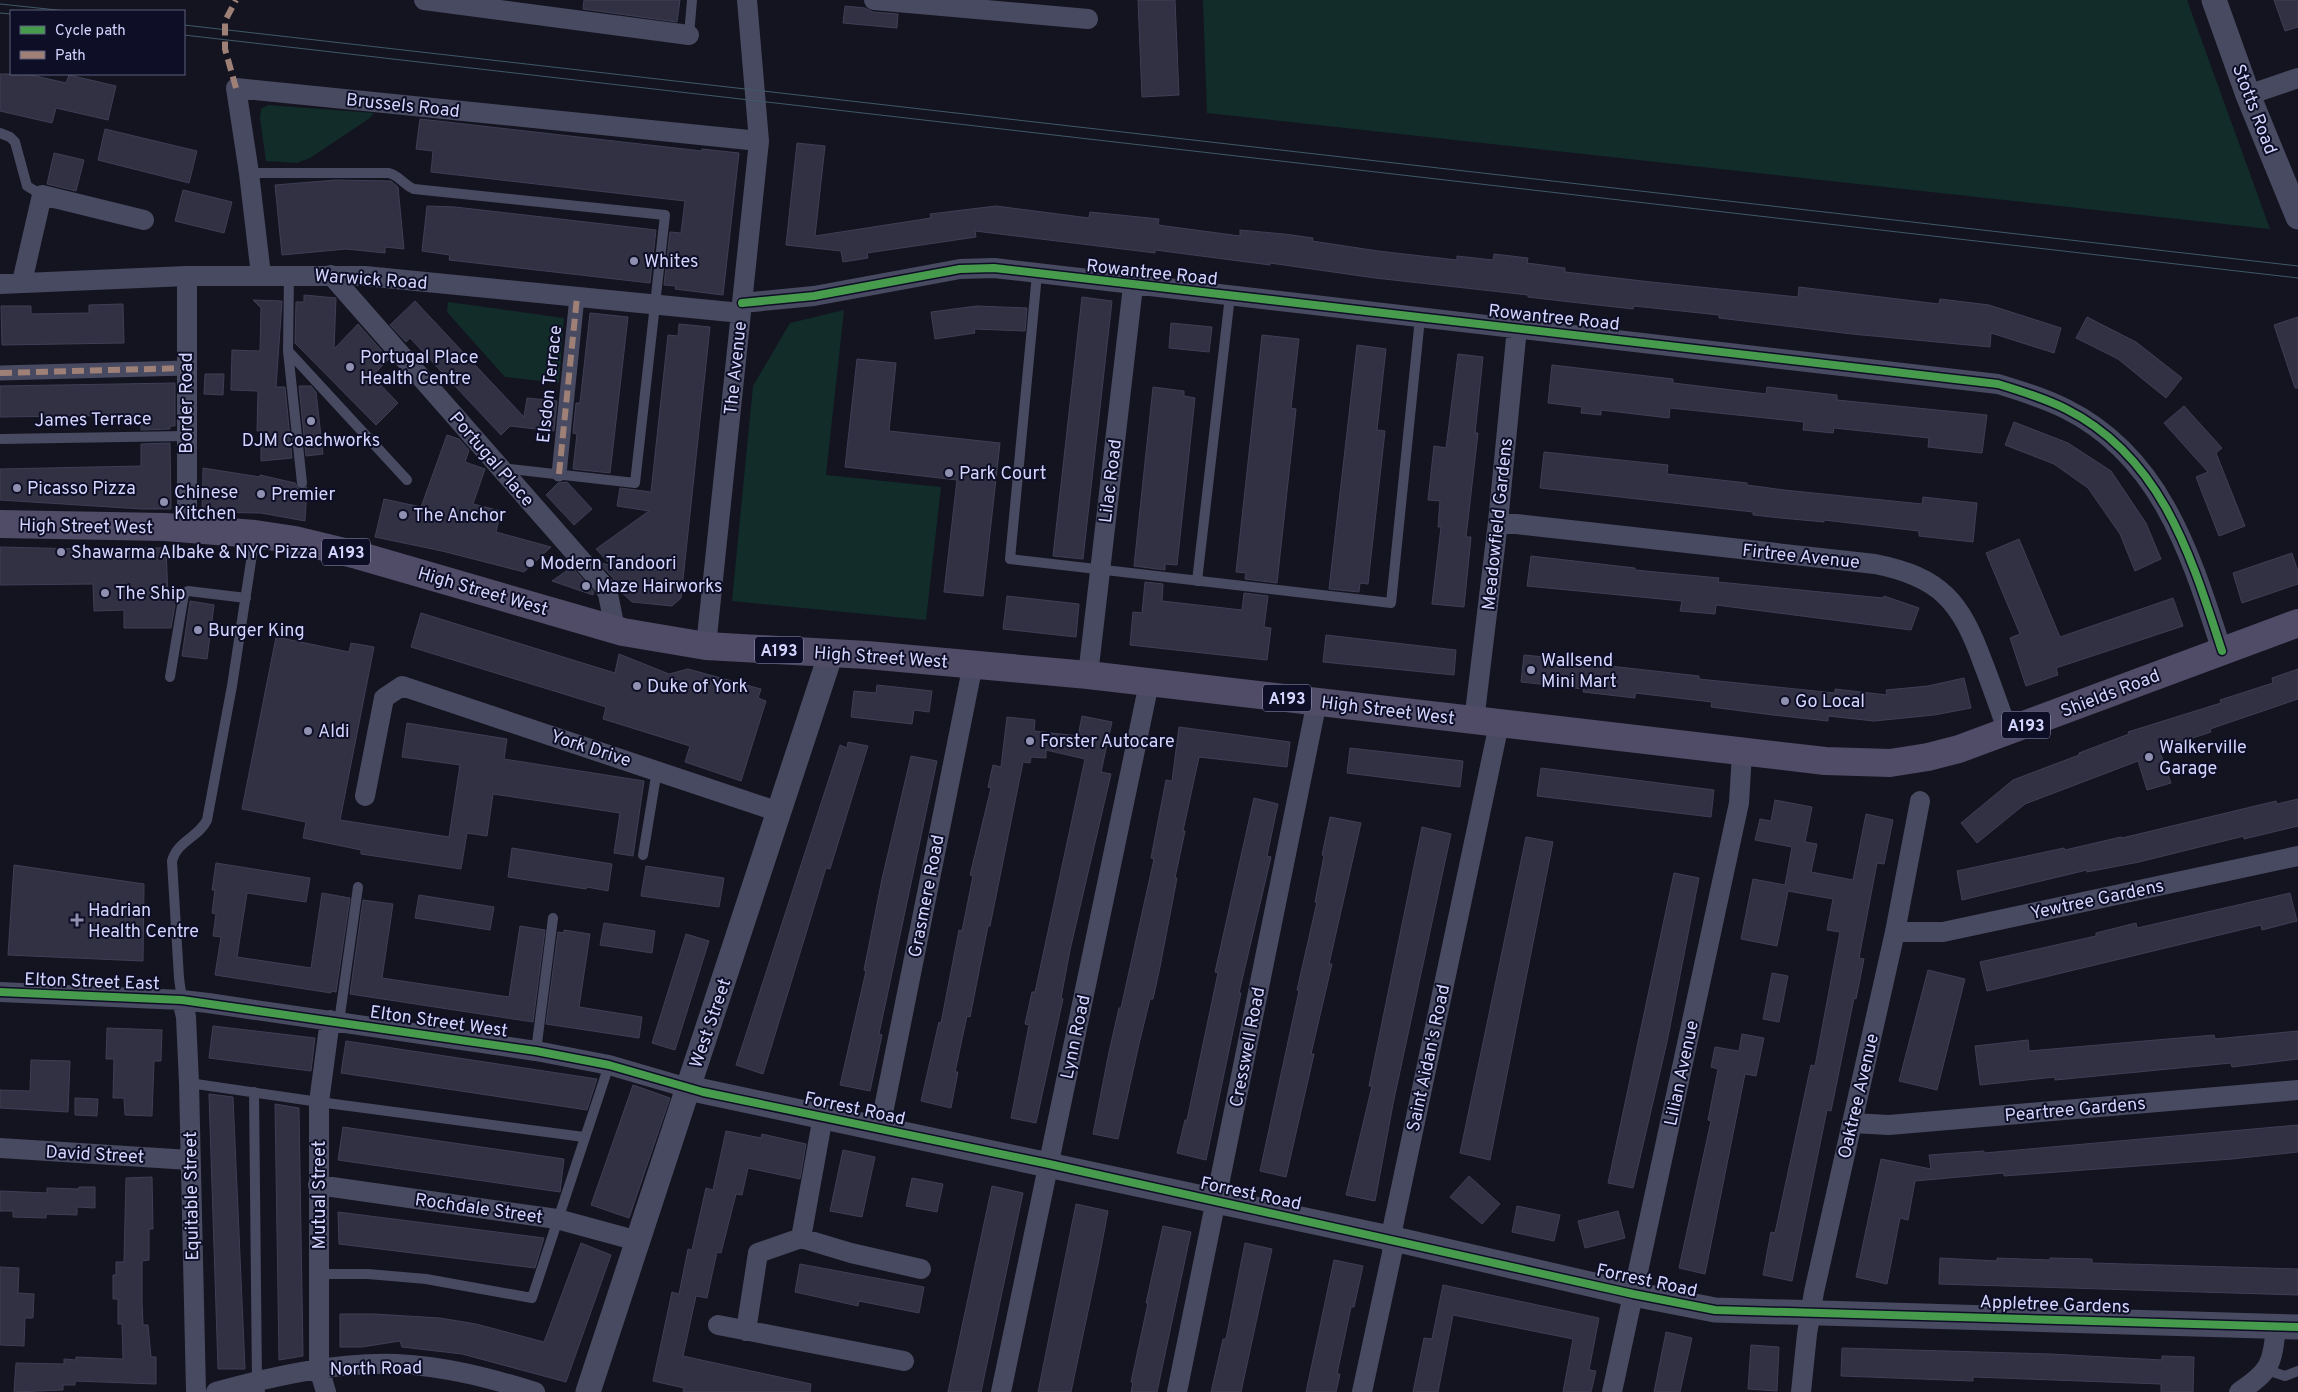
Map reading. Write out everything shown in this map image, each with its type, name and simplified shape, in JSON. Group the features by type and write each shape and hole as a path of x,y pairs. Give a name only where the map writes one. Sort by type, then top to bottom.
{"main road":[{"name":"High Street West","path":"0,524 187,529 255,534 314,544 640,636 706,646 831,653 1088,675 1742,752"},
{"name":"Shields Road","path":"1742,752 1825,761 1890,762 1928,757 1959,749 2008,732 2298,623"}],"street":[{"path":"424,0 689,35"},
{"name":"The Avenue","path":"706,646 759,141 752,0"},
{"path":"874,0 1088,20"},
{"name":"Stotts Road","path":"2214,0 2248,95 2298,217"},
{"path":"2248,95 2298,78"},
{"name":"Brussels Road","path":"261,275 249,173 236,88 759,141"},
{"path":"22,282 42,195 144,220"},
{"name":"Rowantree Road","path":"741,308 960,269 994,268 1132,286 1517,328 1998,384 2031,394 2067,410 2102,431 2133,460 2156,490 2185,544 2222,651"},
{"name":"Portugal Place","path":"331,275 604,586 608,594 615,629"},
{"name":"Warwick Road","path":"0,284 187,276 365,276 655,305 741,308"},
{"name":"Border Road","path":"187,276 187,529"},
{"name":"Lilac Road","path":"1088,675 1132,286"},
{"name":"Elsdon Terrace","path":"559,474 577,297"},
{"name":"Meadowfield Gardens","path":"1487,722 1498,522 1517,328"},
{"path":"0,373 186,368"},
{"name":"Firtree Avenue","path":"1498,522 1875,564 1913,574 1944,594 1965,619 2008,732"},
{"name":"West Street","path":"588,1392 831,653"},
{"name":"Grasmere Road","path":"880,1128 973,664"},
{"name":"Lynn Road","path":"1001,1392 1149,683"},
{"name":"York Drive","path":"365,796 384,698 402,686 780,812"},
{"name":"Cresswell Road","path":"1177,1392 1317,701"},
{"name":"Saint Aidan's Road","path":"1362,1392 1392,1253 1393,1226 1487,722"},
{"name":"Lilian Avenue","path":"1612,1392 1739,803 1742,752"},
{"name":"Oaktree Avenue","path":"1801,1392 1810,1313 1895,932 1920,801"},
{"name":"Yewtree Gardens","path":"1895,932 1943,932 2298,856"},
{"name":"Elton Street East","path":"0,992 182,1000"},
{"name":"Elton Street West","path":"182,1000 536,1050 609,1065 688,1088"},
{"name":"Equitable Street","path":"182,1000 186,1017 189,1083 196,1392"},
{"name":"Mutual Street","path":"326,1392 319,1369 319,1102 335,1021"},
{"name":"Forrest Road","path":"688,1088 1394,1239 1633,1294 1715,1310 1810,1313"},
{"name":"Peartree Gardens","path":"1852,1123 1889,1125 2298,1090"},
{"path":"801,1238 823,1116"},
{"name":"David Street","path":"0,1148 190,1160"},
{"name":"Rochdale Street","path":"318,1185 557,1219 638,1241"},
{"path":"746,1330 758,1253 801,1238 851,1253 921,1269"},
{"name":"Appletree Gardens","path":"1810,1313 2287,1327"},
{"path":"718,1325 904,1361"},
{"path":"2239,1392 2267,1370 2287,1327"},
{"name":"North Road","path":"216,1392 259,1387 319,1369 354,1365 397,1364 436,1368 478,1376 535,1392"}],"lane":[{"path":"689,35 692,0"},
{"path":"0,133 10,137 15,142 27,186 42,195"},
{"path":"249,173 389,173 397,176 406,186 414,189 666,215 635,483 500,468"},
{"path":"1037,274 1010,559 1197,581 1391,603 1420,318"},
{"path":"289,275 288,350 302,483"},
{"path":"1197,581 1230,296"},
{"path":"288,350 407,480"},
{"name":"James Terrace","path":"0,439 186,436"},
{"path":"182,1000 172,861 177,849 199,832 207,820 246,598 255,534"},
{"path":"170,677 184,594 188,591 246,598"},
{"path":"643,855 657,770"},
{"path":"335,1021 358,887"},
{"path":"536,1050 553,918"},
{"path":"318,1274 368,1274 426,1279 532,1298 609,1065"},
{"path":"189,1083 584,1137"},
{"path":"254,1092 259,1387"},
{"path":"2267,1370 2285,1376 2298,1371"}],"green space":[{"path":"1203,0 2187,0 2270,229 1207,113"},
{"path":"268,105 374,113 370,118 310,158 297,163 266,161 260,118 261,109"},
{"path":"448,302 564,318 559,383 505,377 447,312"},
{"path":"844,310 826,475 941,487 926,620 732,601 753,386 790,323"}],"building":[{"path":"584,0 680,0 677,22 583,9"},
{"path":"1138,0 1175,0 1179,95 1142,97"},
{"path":"2274,0 2298,0 2298,27 2285,31"},
{"path":"845,6 865,8 873,12 898,14 897,28 843,23"},
{"path":"0,74 31,75 66,83 69,75 116,86 108,120 56,108 52,123 0,111"},
{"path":"420,119 702,151 702,149 739,153 723,295 675,289 676,286 664,285 670,232 681,233 685,201 431,172 433,151 416,149"},
{"path":"105,129 197,151 189,183 98,160"},
{"path":"797,143 825,146 815,236 931,218 930,214 996,206 1089,218 1090,212 1159,219 1158,225 1240,236 1240,230 1284,234 1313,238 1312,241 1378,251 1457,260 1457,256 1493,260 1494,254 1528,258 1527,263 1565,268 1565,272 1651,282 1798,297 1799,287 1939,304 1940,299 1989,305 2061,328 2054,353 1991,333 1990,347 1852,334 1719,318 1719,315 1634,306 1633,309 1562,301 1528,297 1528,295 1375,278 1270,263 1270,265 1155,250 1155,253 975,231 976,237 867,253 868,258 843,262 841,251 786,245"},
{"path":"54,153 84,160 76,191 47,184"},
{"path":"336,180 391,181 398,187 404,249 385,247 385,253 346,249 282,255 275,185"},
{"path":"183,190 232,202 224,233 175,221"},
{"path":"427,206 455,207 656,230 650,283 449,260 450,255 422,251"},
{"name":"Portugal Place Health Centre","path":"304,295 336,298 334,349 358,324 389,359 372,376 398,403 376,425 295,343 296,302 304,302"},
{"path":"1082,297 1112,301 1083,559 1053,556"},
{"path":"253,300 282,301 276,387 285,387 292,458 261,461 261,431 257,431 258,391 231,390 232,350 260,351 261,308"},
{"path":"415,301 524,417 527,398 557,401 554,431 510,426 501,435 410,338 406,342 390,325"},
{"path":"123,304 124,343 2,345 1,306 31,306 31,314 89,313 89,305"},
{"path":"977,306 1027,308 1025,331 974,329 975,333 935,339 931,312"},
{"path":"590,313 628,317 610,473 573,469 577,434 573,433 576,403 580,403"},
{"path":"2087,317 2136,342 2182,378 2166,398 2118,359 2076,338"},
{"path":"2298,317 2298,388 2295,388 2274,325"},
{"path":"1171,323 1212,327 1209,352 1169,348"},
{"path":"679,324 710,327 681,598 672,606 632,602 620,591 613,578 598,562 612,566 596,549 649,511 617,506 620,488 651,492 668,335 678,336"},
{"path":"1262,335 1299,339 1291,408 1296,409 1277,583 1245,579 1246,573 1236,572"},
{"path":"1357,345 1386,349 1377,430 1385,431 1368,584 1360,583 1359,592 1329,589"},
{"path":"1458,354 1483,357 1475,433 1478,433 1466,537 1471,537 1464,607 1432,604 1441,527 1438,527 1440,501 1428,500 1434,446 1446,448"},
{"name":"Park Court","path":"857,359 896,363 889,431 1000,443 983,596 944,592 957,480 845,467"},
{"path":"1552,365 1673,379 1673,383 1766,394 1767,387 1837,395 1837,400 1987,415 1982,453 1928,447 1929,438 1834,428 1833,433 1803,430 1804,422 1670,408 1669,418 1601,410 1601,415 1581,413 1582,407 1548,403"},
{"path":"205,374 224,374 223,395 204,394"},
{"path":"175,383 175,426 170,426 170,429 141,430 141,415 0,417 0,386"},
{"name":"DJM Coachworks","path":"299,386 311,386 316,392 323,454 306,456"},
{"path":"1153,387 1184,391 1184,396 1195,398 1177,565 1165,564 1165,570 1134,566"},
{"path":"2184,406 2222,448 2216,453 2245,526 2219,536 2196,477 2208,472 2164,423"},
{"path":"2014,422 2068,443 2111,471 2146,523 2161,559 2135,571 2120,534 2088,488 2054,464 2005,445"},
{"path":"447,435 459,439 469,450 465,462 485,469 473,504 501,511 496,532 551,547 524,572 442,551 375,537 384,499 421,507"},
{"path":"170,443 171,509 142,509 0,500 0,469 141,466 141,444"},
{"path":"1544,452 1668,465 1667,474 1747,483 1747,485 1784,490 1922,504 1923,497 1977,503 1973,542 1919,536 1919,531 1824,520 1824,522 1753,515 1753,512 1540,488"},
{"path":"203,468 260,477 260,475 295,483 300,489 307,487 305,521 261,513 202,512"},
{"path":"567,482 592,509 574,525 546,495 558,483"},
{"path":"2019,539 2060,637 2173,598 2183,626 2056,668 2058,675 2026,686 2010,638 2020,634 1986,553"},
{"path":"0,547 123,550 123,548 166,548 168,598 176,599 171,628 124,628 124,610 94,611 93,584 0,585"},
{"path":"2292,553 2298,572 2298,584 2242,603 2233,573"},
{"path":"1531,556 1635,568 1635,570 1719,578 1718,582 1883,598 1884,596 1919,608 1911,630 1716,605 1715,614 1680,611 1682,601 1527,586"},
{"path":"572,567 594,592 593,595 552,581"},
{"path":"1145,582 1163,584 1162,601 1242,610 1244,593 1268,596 1264,627 1271,628 1267,660 1130,645 1133,612 1142,613"},
{"path":"1007,596 1079,604 1076,637 1003,629"},
{"name":"Burger King","path":"190,601 214,605 207,659 182,656"},
{"path":"421,613 615,673 619,654 669,674 688,669 761,689 758,698 766,701 741,781 685,762 690,746 603,719 606,707 411,647"},
{"path":"1326,635 1456,650 1454,675 1323,662"},
{"path":"276,637 349,652 351,643 374,647 340,820 449,837 460,765 402,757 407,723 507,739 504,759 644,781 633,856 614,853 620,813 493,794 487,836 467,833 461,869 361,854 361,850 303,838 306,822 242,809"},
{"path":"1524,655 1699,676 1699,679 1835,693 1835,689 1887,695 1886,690 1928,686 1964,678 1971,708 1934,715 1874,721 1828,716 1828,721 1773,715 1711,707 1712,702 1635,693 1635,698 1583,692 1584,689 1521,682"},
{"path":"2298,669 2298,699 2210,729 2211,732 2159,749 2171,783 2147,790 2138,761 2025,804 1977,843 1961,823 2013,780 2079,755 2079,753 2129,734 2128,732 2221,703 2220,700 2273,683 2272,678"},
{"path":"877,685 932,691 929,712 914,710 912,724 851,717 854,691 876,693"},
{"path":"1082,716 1112,722 1101,772 1111,774 1070,950 1061,998 1063,999 1036,1123 1011,1118 1029,1025 1025,1024 1032,992 1035,992 1085,759 1046,750 1046,758 1031,757 1030,763 1023,762 990,926 988,926 970,1017 967,1016 955,1072 958,1072 951,1108 921,1101 939,1022 941,1023 959,930 962,931 973,876 970,875 991,788 988,787 993,765 1001,767 1007,717 1035,720 1034,731 1078,736"},
{"path":"1179,727 1290,742 1287,767 1199,757 1183,831 1185,831 1160,967 1153,999 1150,999 1139,1044 1118,1139 1093,1134 1109,1052 1119,1008 1121,1008 1154,859 1151,858 1166,780 1172,781"},
{"path":"848,742 868,746 830,869 826,868 763,1074 736,1065 840,745 847,748"},
{"path":"1350,748 1463,761 1460,787 1347,773"},
{"path":"911,756 937,761 879,1034 882,1035 870,1091 840,1085 866,971 864,970 882,879"},
{"path":"1541,768 1714,790 1711,817 1537,796"},
{"path":"1254,798 1278,804 1267,856 1271,857 1239,993 1241,993 1206,1160 1177,1153 1185,1120 1187,1120 1218,973 1215,972"},
{"path":"2298,799 2298,826 2244,839 2244,836 2139,862 2087,872 2087,870 1962,900 1957,871 2064,848 2065,850 2122,838 2276,801 2277,804"},
{"path":"1775,800 1812,807 1805,842 1817,844 1811,872 1853,880 1866,814 1893,820 1884,864 1877,863 1859,958 1864,959 1856,999 1854,998 1831,1111 1827,1110 1792,1281 1763,1275 1771,1232 1775,1233 1811,1065 1815,1066 1840,932 1827,930 1833,899 1788,891 1777,946 1741,939 1753,879 1785,885 1792,847 1755,840 1760,819 1771,821"},
{"path":"1330,817 1361,823 1329,964 1332,964 1311,1054 1314,1054 1286,1177 1260,1171 1317,902 1315,902 1324,856 1322,855"},
{"path":"1422,827 1451,834 1393,1104 1375,1201 1346,1195 1372,1086 1369,1086"},
{"path":"1526,837 1553,842 1490,1160 1460,1153"},
{"path":"512,848 612,864 608,891 508,877"},
{"path":"216,863 310,878 306,902 247,893 237,957 311,968 322,893 350,898 336,992 331,991 331,993 215,975 221,937 213,936 216,914 212,913 215,890 212,890"},
{"name":"Hadrian Health Centre","path":"14,865 144,884 143,961 8,955"},
{"path":"646,866 724,878 719,907 641,896"},
{"path":"1674,873 1699,878 1667,1042 1633,1188 1608,1183"},
{"path":"2290,893 2297,921 2262,930 2261,925 1987,991 1980,962 2096,936 2096,933 2136,923 2137,928"},
{"path":"419,895 494,907 490,930 415,918"},
{"path":"363,900 393,904 382,978 509,997 520,926 545,930 533,1022 350,994"},
{"path":"604,923 655,931 652,953 600,945"},
{"path":"564,930 590,934 579,1007 642,1017 639,1038 546,1024 558,932 564,933"},
{"path":"686,934 709,941 675,1050 652,1043"},
{"path":"1928,970 1965,979 1937,1090 1899,1081"},
{"path":"1772,973 1788,976 1779,1022 1763,1019"},
{"path":"213,1026 315,1038 311,1071 209,1058"},
{"path":"107,1028 162,1030 161,1061 154,1061 152,1116 125,1115 124,1098 113,1098 114,1059 106,1059"},
{"path":"2298,1031 2298,1059 2232,1067 2231,1063 2055,1080 2055,1077 1980,1085 1975,1046 2028,1040 2029,1051 2214,1035 2215,1039"},
{"path":"1742,1034 1764,1038 1756,1076 1745,1074 1705,1274 1679,1268 1711,1121 1708,1120 1718,1069 1711,1067 1715,1047 1739,1051"},
{"path":"346,1041 597,1079 587,1110 341,1073"},
{"path":"31,1060 70,1061 68,1112 0,1108 0,1090 30,1091"},
{"path":"633,1085 670,1098 629,1218 591,1205"},
{"path":"209,1094 233,1097 245,1369 218,1369"},
{"path":"75,1098 98,1099 97,1116 75,1115"},
{"path":"275,1104 299,1108 303,1356 279,1360"},
{"path":"2298,1125 2298,1152 2232,1159 2004,1176 2004,1173 1915,1181 1908,1220 1900,1218 1887,1284 1856,1277 1881,1159 1931,1169 1929,1155 1984,1151 1984,1153"},
{"path":"343,1127 564,1159 560,1192 338,1160"},
{"path":"726,1131 761,1138 762,1134 806,1144 800,1179 748,1168 742,1195 736,1194 721,1253 717,1252 707,1298 696,1296 683,1356 811,1384 810,1392 683,1392 684,1388 653,1381 672,1292 679,1294 688,1249 692,1250 706,1188 713,1190"},
{"path":"843,1150 875,1157 862,1217 830,1211"},
{"path":"1469,1176 1500,1204 1482,1224 1450,1197"},
{"path":"152,1177 153,1229 149,1229 149,1260 142,1261 142,1301 143,1325 148,1325 151,1357 156,1357 156,1384 75,1381 75,1385 63,1385 63,1390 14,1392 16,1363 64,1364 64,1359 76,1360 76,1357 123,1359 122,1324 118,1324 118,1299 113,1299 113,1275 116,1275 116,1262 124,1262 126,1178"},
{"path":"912,1178 943,1184 937,1212 906,1206"},
{"path":"992,1186 1023,1193 981,1392 948,1392"},
{"path":"79,1187 95,1187 95,1208 77,1207 77,1215 46,1214 46,1218 13,1217 13,1211 0,1211 0,1191 47,1193 47,1188 79,1189"},
{"path":"1076,1204 1108,1211 1098,1264 1071,1392 1038,1392"},
{"path":"1517,1206 1560,1215 1554,1241 1512,1232"},
{"path":"1618,1211 1625,1238 1585,1248 1578,1221"},
{"path":"338,1212 544,1238 535,1268 339,1244"},
{"path":"1163,1226 1191,1232 1157,1392 1131,1392 1133,1382 1131,1382 1148,1303 1146,1303"},
{"path":"581,1243 611,1255 566,1382 462,1354 402,1347 400,1341 362,1347 340,1347 340,1314 440,1318 476,1324 544,1342"},
{"path":"1245,1243 1272,1249 1241,1392 1211,1392 1223,1339 1226,1339"},
{"path":"1940,1258 1997,1261 1997,1258 2092,1259 2092,1263 2298,1269 2298,1295 1939,1284"},
{"path":"1334,1260 1363,1266 1354,1307 1351,1307 1337,1374 1340,1374 1336,1392 1306,1392"},
{"path":"800,1264 924,1287 919,1313 859,1301 858,1306 795,1292"},
{"path":"0,1267 19,1268 18,1293 34,1294 33,1318 25,1318 24,1346 0,1345"},
{"path":"1443,1285 1599,1318 1589,1370 1596,1371 1591,1392 1563,1392 1573,1339 1453,1315 1438,1392 1413,1392 1424,1338 1432,1339"},
{"path":"1666,1332 1692,1338 1680,1392 1654,1392"},
{"path":"1751,1345 1779,1347 1777,1391 1748,1389"},
{"path":"1842,1348 2050,1354 2162,1360 2162,1356 2194,1357 2193,1392 2161,1392 2161,1384 1973,1377 1973,1381 1841,1376"}],"tram line":[{"path":"0,4 57,10"},
{"path":"0,13 10,14"},
{"path":"185,25 2298,266"},
{"path":"185,35 2298,278"}],"marked path":[{"path":"236,0 225,21 225,49 236,88"},
{"path":"559,474 577,297"},
{"path":"0,373 186,368"}],"cycle path":[{"path":"742,303 814,296 960,269 994,268 1998,384 2041,398 2066,409 2099,429 2127,454 2149,482 2168,512 2184,545 2222,651"},
{"path":"0,992 182,1000 536,1051 609,1065 703,1092 1049,1164 1633,1294 1715,1310 2298,1327"}],"place":[{"name":"Whites","path":"634,261"},
{"name":"Portugal Place Health Centre","path":"350,367"},
{"name":"DJM Coachworks","path":"311,421"},
{"name":"Park Court","path":"949,473"},
{"name":"Picasso Pizza","path":"17,488"},
{"name":"Premier","path":"261,494"},
{"name":"Chinese Kitchen","path":"164,502"},
{"name":"The Anchor","path":"403,515"},
{"name":"Shawarma Albake & NYC Pizza","path":"61,552"},
{"name":"Modern Tandoori","path":"530,563"},
{"name":"Maze Hairworks","path":"586,586"},
{"name":"The Ship","path":"105,593"},
{"name":"Burger King","path":"198,630"},
{"name":"Wallsend Mini Mart","path":"1531,670"},
{"name":"Duke of York","path":"637,686"},
{"name":"Go Local","path":"1785,701"},
{"name":"Aldi","path":"308,731"},
{"name":"Forster Autocare","path":"1030,741"},
{"name":"Walkerville Garage","path":"2149,757"},
{"name":"Hadrian Health Centre","path":"77,920"}]}
